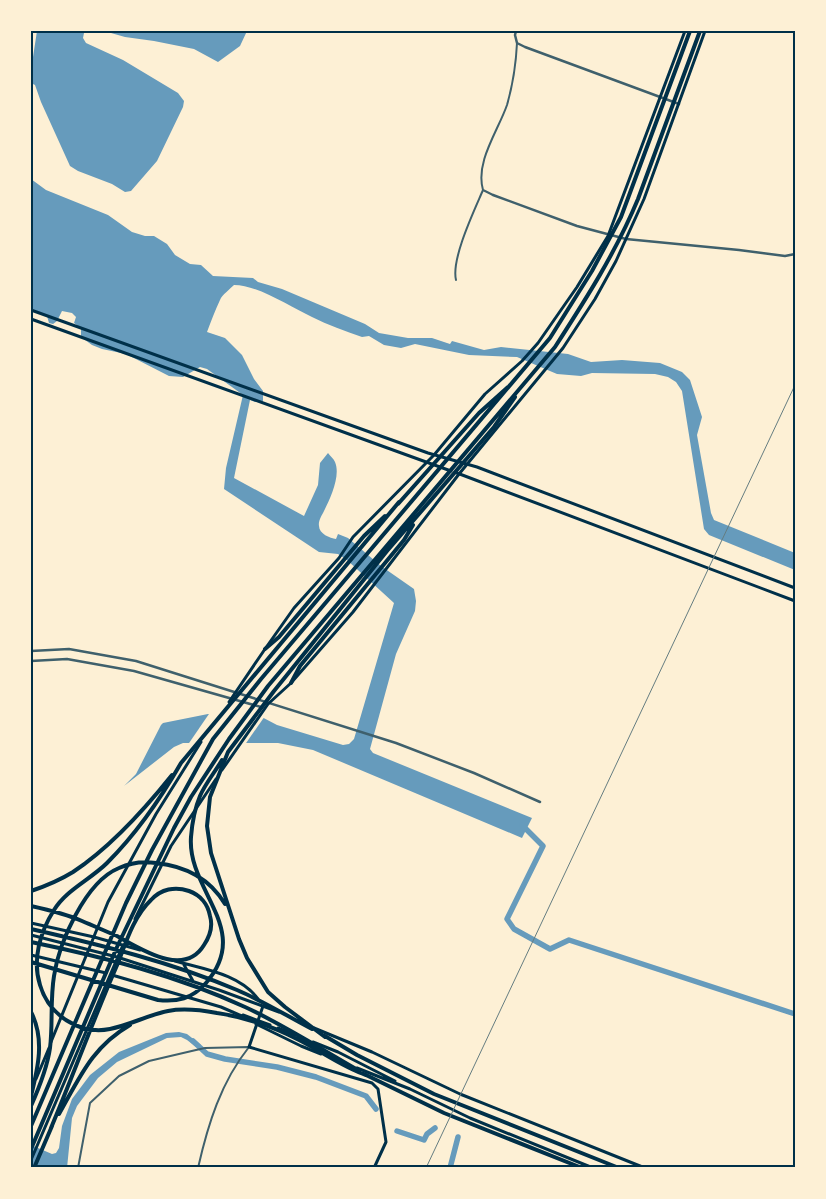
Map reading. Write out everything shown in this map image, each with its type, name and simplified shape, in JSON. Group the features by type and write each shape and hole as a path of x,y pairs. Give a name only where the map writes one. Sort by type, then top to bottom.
{"highway":[{"path":"31,1126 126,903 157,841 213,739 260,679 520,376 550,338 608,243 627,202 690,31"},
{"path":"31,1149 113,956 145,886 174,828 206,774 268,686 555,346 587,298 629,221 700,31"},
{"path":"31,891 72,872 110,842 160,790 400,502 479,413 520,376"},
{"path":"31,962 158,1000 172,1002 182,1000 201,989 215,970 221,955 223,939 215,908 199,879 191,838 200,795 228,752 274,691 387,551 494,427 530,376"},
{"path":"265,649 279,637 364,536 400,502"},
{"path":"292,683 300,666 404,540 417,517"},
{"path":"228,752 210,798 207,826 211,853 238,939 247,958 268,992 325,1037"},
{"path":"181,763 169,785 117,853 98,872 69,893 54,908 43,931 36,968 42,992 47,1002 55,1012 65,1019 78,1026 93,1029 112,1028 168,1011 184,1010 217,1013 240,1018 298,1039 352,1070 366,1075"},
{"path":"31,1106 46,1068 50,1048 54,974 62,946 79,909 102,880 117,868 137,863 166,864 191,872 205,880 216,892 229,912"},
{"path":"31,906 81,920 106,931 120,938 127,942 144,951 176,960 191,957 202,949 209,935 211,919 203,900 192,893 179,889 164,891 146,906 131,933 128,939 125,946 34,1168"},
{"path":"31,929 113,948 208,979 253,998 357,1056 434,1094 619,1168"},
{"path":"31,942 137,968 226,998 281,1026 366,1075 444,1113 582,1168"},
{"path":"31,1012 39,1035 39,1054 31,1096"},
{"path":"51,1128 93,1056 111,1036 136,1021"}],"main road":[{"path":"31,1091 108,902 156,814 196,748 236,694 294,608 339,558 353,537 434,455 485,394 522,361 538,343 577,287 608,236 685,31"},
{"path":"31,1160 117,957 171,846 268,704 292,683 371,589 459,474 563,348 595,299 626,240 644,199 705,31"},
{"path":"31,310 434,455 467,464 795,588"},
{"path":"31,319 459,474 795,601"},
{"path":"31,923 94,937 229,977 245,985 254,993 263,1006"},
{"path":"31,935 117,957 263,1006 372,1052 460,1094 645,1168"},
{"path":"31,955 110,974 233,1012 338,1052 470,1118 595,1168"},
{"path":"183,963 193,982"},
{"path":"263,1006 249,1046 372,1083 378,1089 386,1142 374,1168"},
{"path":"257,1022 300,1046 410,1089"}],"street":[{"path":"456,280 454,271 463,241 483,190 480,179 489,144 506,106 515,73 516,31"},
{"path":"517,43 679,104"},
{"path":"483,190 576,226 626,240 785,256 795,254"},
{"path":"31,651 68,649 136,661 376,737 474,773 540,802"},
{"path":"31,660 67,659 134,671 231,700 266,708"},
{"path":"78,1168 90,1103 119,1076 149,1062 196,1050 249,1046"},
{"path":"198,1168 206,1132 217,1102 249,1046"}],"water":[{"path":"37,31 88,31 84,33 83,38 86,43 123,60 178,93 184,101 183,107 157,161 131,191 125,192 112,184 70,166 35,85 31,83"},
{"path":"104,31 247,31 240,46 218,62 194,49 125,37"},
{"path":"31,179 46,190 108,215 132,232 145,236 154,236 167,244 175,255 190,264 201,265 213,276 253,278 258,282 282,289 365,324 379,333 408,338 432,338 450,344 452,341 484,350 501,347 568,354 591,362 622,360 660,363 682,372 690,380 702,417 697,435 711,513 714,520 795,553 795,570 709,535 704,529 682,391 676,382 668,377 655,374 592,373 581,376 557,374 517,357 469,355 415,344 401,348 384,345 369,336 362,337 324,323 263,292 234,285 221,298 207,332 225,338 242,355 254,379 263,391 263,401 255,402 250,400 234,478 304,516 318,485 320,463 328,453 335,462 337,474 332,494 320,520 319,529 325,535 336,539 338,534 348,538 381,566 414,589 415,611 396,654 370,749 373,753 532,818 522,838 313,750 278,743 183,743 174,747 124,786 136,774 163,723 208,714 256,714 277,725 343,745 349,744 354,739 394,603 347,560 338,554 319,552 224,489 226,468 243,395 207,369 200,367 183,377 169,376 126,354 92,345 81,337 81,328 74,323 76,317 72,313 62,311 57,321 53,324 49,323 47,316 31,311"},
{"path":"179,1032 187,1034 201,1045 196,1047 181,1037 167,1038 117,1062 98,1078 77,1106 72,1118 67,1168 31,1168 31,1145 52,1154 56,1153 59,1148 62,1126 72,1099 90,1075 119,1052 166,1033"}],"pier":[{"path":"211,711 259,712 265,716 244,746 187,746"}],"waterway":[{"path":"522,825 543,846 507,919 514,929 550,949 569,940 795,1014"},
{"path":"193,1041 207,1054 225,1059 277,1067 316,1077 366,1096 376,1109"},
{"path":"397,1131 424,1140 427,1134 435,1128"},
{"path":"450,1168 458,1137"}],"railway":[{"path":"426,1168 795,385"}]}
